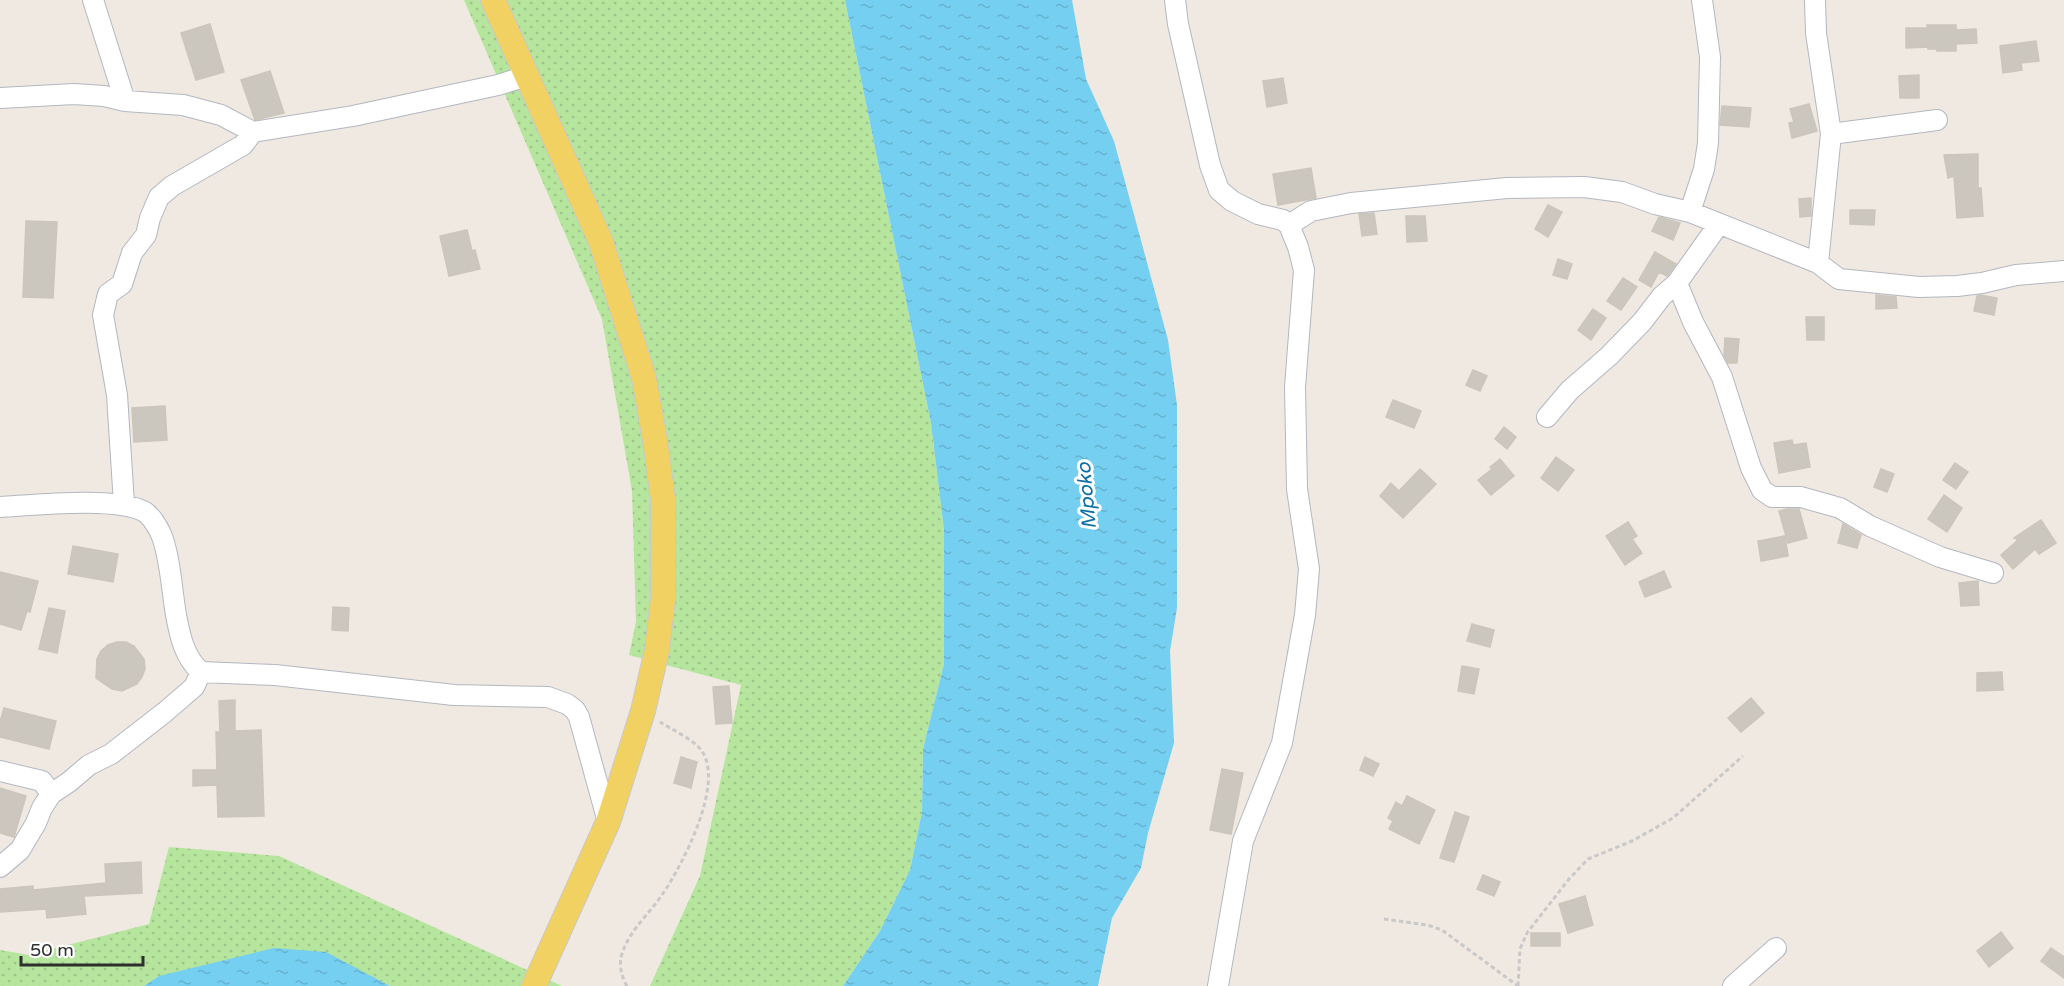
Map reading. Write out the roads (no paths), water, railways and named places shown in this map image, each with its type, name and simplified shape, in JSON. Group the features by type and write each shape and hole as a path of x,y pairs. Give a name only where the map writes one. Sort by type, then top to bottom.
{"main road":[{"path":"493,0 601,242 627,318 646,388 663,499 663,599 657,650 643,711 608,822 534,986"}],"street":[{"path":"93,0 125,101"},
{"path":"1175,0 1178,24 1210,165 1219,190 1232,201 1258,214 1283,220 1289,225 1304,270 1295,387 1297,489 1309,569 1305,615 1282,743 1243,841 1218,986"},
{"path":"1690,212 1704,169 1708,143 1710,57 1702,0"},
{"path":"1815,0 1816,33 1831,134 1818,263"},
{"path":"0,98 74,94 104,96 125,101 183,105 221,115 253,132 353,116 498,85 527,76"},
{"path":"1831,134 1937,120"},
{"path":"124,504 117,395 103,315 108,294 122,284 132,253 146,235 159,197 172,186 243,145 253,132"},
{"path":"1289,225 1311,211 1351,204 1507,188 1584,187 1622,192 1655,204 1690,212 1818,263 1839,279 1919,287 1957,286 1983,283 2016,275 2064,271"},
{"path":"1547,417 1570,390 1609,356 1662,296 1677,284 1719,224"},
{"path":"1677,284 1693,322 1722,377 1752,468 1762,490 1772,497 1801,496 1840,508 1870,526 1940,557 1993,573"},
{"path":"0,507 69,503 124,504 148,513 161,533 184,648 191,663 201,672 275,675 454,695 548,697 567,704 579,717 608,822"},
{"path":"0,867 20,850 51,794 89,765 111,754 165,712 194,687 201,672"},
{"path":"0,771 42,781 51,794"},
{"path":"1733,986 1776,948"}],"water":[{"name":"Mpoko","path":"845,0 1072,0 1086,79 1114,141 1168,340 1177,405 1177,608 1170,651 1174,743 1148,833 1141,868 1112,918 1098,986 843,986 880,931 910,870 922,812 923,749 944,664 944,530 931,423"},
{"path":"274,948 326,952 390,986 144,986 159,976"}]}
